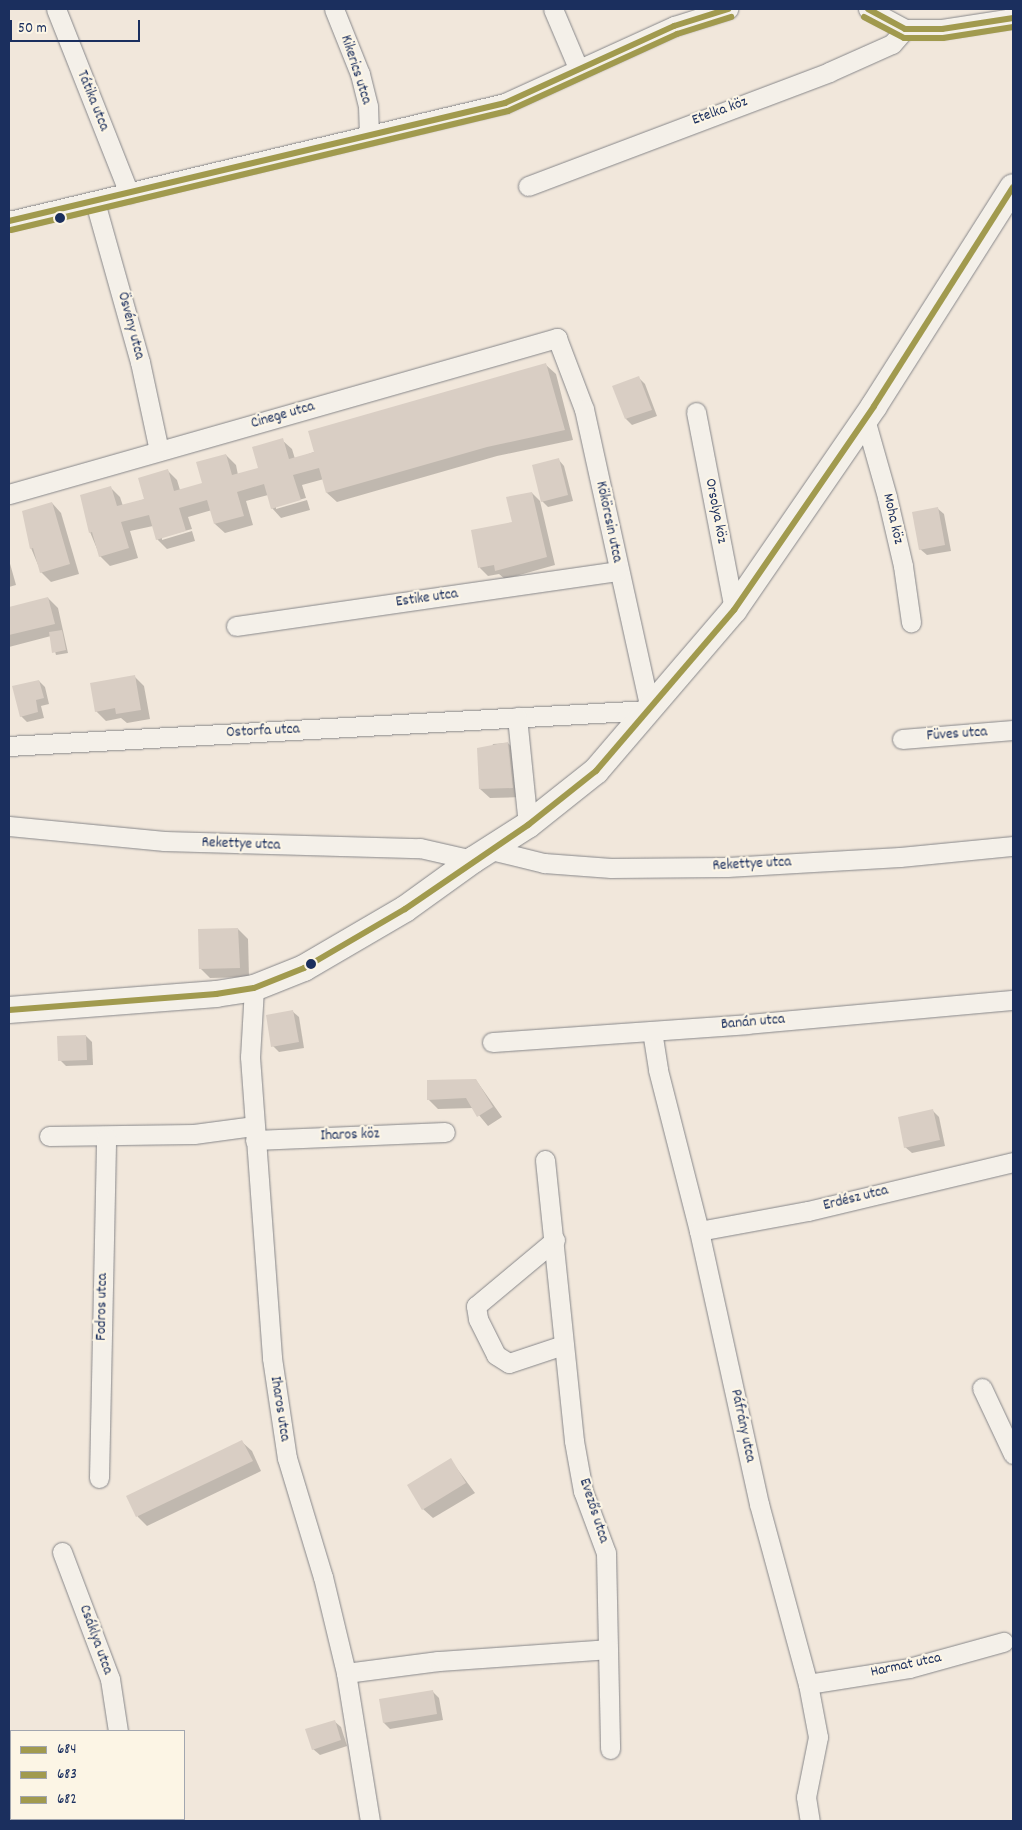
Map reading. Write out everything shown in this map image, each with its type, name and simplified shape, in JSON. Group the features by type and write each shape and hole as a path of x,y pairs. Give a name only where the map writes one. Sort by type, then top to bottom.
{"street":[{"name":"Tátika utca","path":"56,9 129,192"},
{"name":"Kikerics utca","path":"334,9 360,74 368,106 369,134"},
{"path":"552,9 578,68"},
{"path":"9,221 505,103 578,68 674,26 728,9"},
{"path":"868,9 904,29 942,29 1013,18"},
{"name":"Etelka köz","path":"528,186 829,72 892,44 904,29"},
{"path":"9,1010 146,1002 254,988 304,968 397,914 528,825 596,771 734,610 865,419 1013,187"},
{"name":"Ösvény utca","path":"95,202 140,362 159,451"},
{"name":"Cinege utca","path":"9,494 557,338"},
{"name":"Kökörcsin utca","path":"557,338 584,409 650,710"},
{"name":"Orsolya köz","path":"696,412 734,610"},
{"name":"Moha köz","path":"865,419 897,540 911,622"},
{"name":"Estike utca","path":"236,626 618,571"},
{"name":"Ostorfa utca","path":"9,746 650,710"},
{"path":"517,717 528,825"},
{"name":"Füves utca","path":"902,739 1013,730"},
{"name":"Rekettye utca","path":"9,826 164,841 420,848 544,864 612,868 727,867 900,857 1013,846"},
{"name":"Iharos utca","path":"254,988 250,1057 272,1358 284,1443 323,1577 346,1673 370,1821"},
{"name":"Banán utca","path":"492,1042 652,1031 1013,1000"},
{"name":"Páfrány utca","path":"652,1031 658,1070 698,1231 759,1504 808,1684 818,1737 806,1797 810,1821"},
{"name":"Iharos köz","path":"255,1133 446,1132"},
{"path":"49,1136 255,1133"},
{"name":"Fodros utca","path":"99,1478 106,1136"},
{"name":"Evezős utca","path":"545,1160 555,1240 563,1344 583,1491 606,1553 610,1749"},
{"name":"Erdész utca","path":"698,1231 808,1211 1013,1162"},
{"path":"555,1240 476,1306 478,1318 496,1355 509,1363 563,1344"},
{"path":"982,1388 1013,1454"},
{"name":"Csáklya utca","path":"62,1552 110,1679 118,1730"},
{"name":"Harmat utca","path":"808,1684 909,1668 1003,1642"},
{"path":"346,1673 438,1661 608,1648"}],"building":[{"path":"546,363 565,430 487,447 326,493 319,468 293,475 301,500 271,509 264,484 237,492 244,516 214,524 207,500 179,508 186,531 156,540 149,515 121,522 129,548 99,557 92,532 89,533 80,495 111,486 117,506 144,499 138,478 168,469 174,491 202,483 196,462 226,454 232,475 258,468 252,447 283,438 289,459 314,452 308,431"},
{"path":"639,376 652,410 625,419 612,386"},
{"path":"559,458 568,495 541,502 532,465"},
{"path":"532,492 547,557 495,571 494,565 478,568 471,530 512,522 506,497"},
{"path":"52,502 70,564 40,573 33,548 30,549 22,511"},
{"path":"938,507 945,545 919,550 912,512"},
{"path":"48,597 55,624 9,635 9,607"},
{"path":"62,630 66,650 52,653 49,632"},
{"path":"135,675 141,710 116,714 115,708 95,712 90,683"},
{"path":"39,680 44,698 36,700 38,712 20,717 12,686"},
{"path":"508,742 513,788 479,789 477,748"},
{"path":"238,928 240,968 199,969 198,929"},
{"path":"293,1010 299,1042 271,1047 266,1015"},
{"path":"86,1035 87,1060 58,1061 57,1036"},
{"path":"476,1079 493,1107 477,1117 466,1098 427,1100 427,1080"},
{"path":"933,1109 940,1140 904,1148 898,1117"},
{"path":"242,1440 253,1461 136,1517 126,1496"},
{"path":"451,1458 466,1483 422,1510 407,1485"},
{"path":"433,1690 437,1714 383,1723 379,1699"},
{"path":"335,1720 341,1740 312,1750 305,1729"}],"transit line":[{"name":"683","path":"9,221 505,103 674,26 728,9"},
{"name":"683","path":"868,9 905,29 942,29 1013,18"},
{"name":"682","path":"11,230 508,111 677,34 731,17"},
{"name":"682","path":"864,17 904,38 943,38 1013,27"},
{"name":"684","path":"9,1010 216,994 254,988 304,968 405,909 528,825 596,771 734,610 874,406 1013,187"}]}
